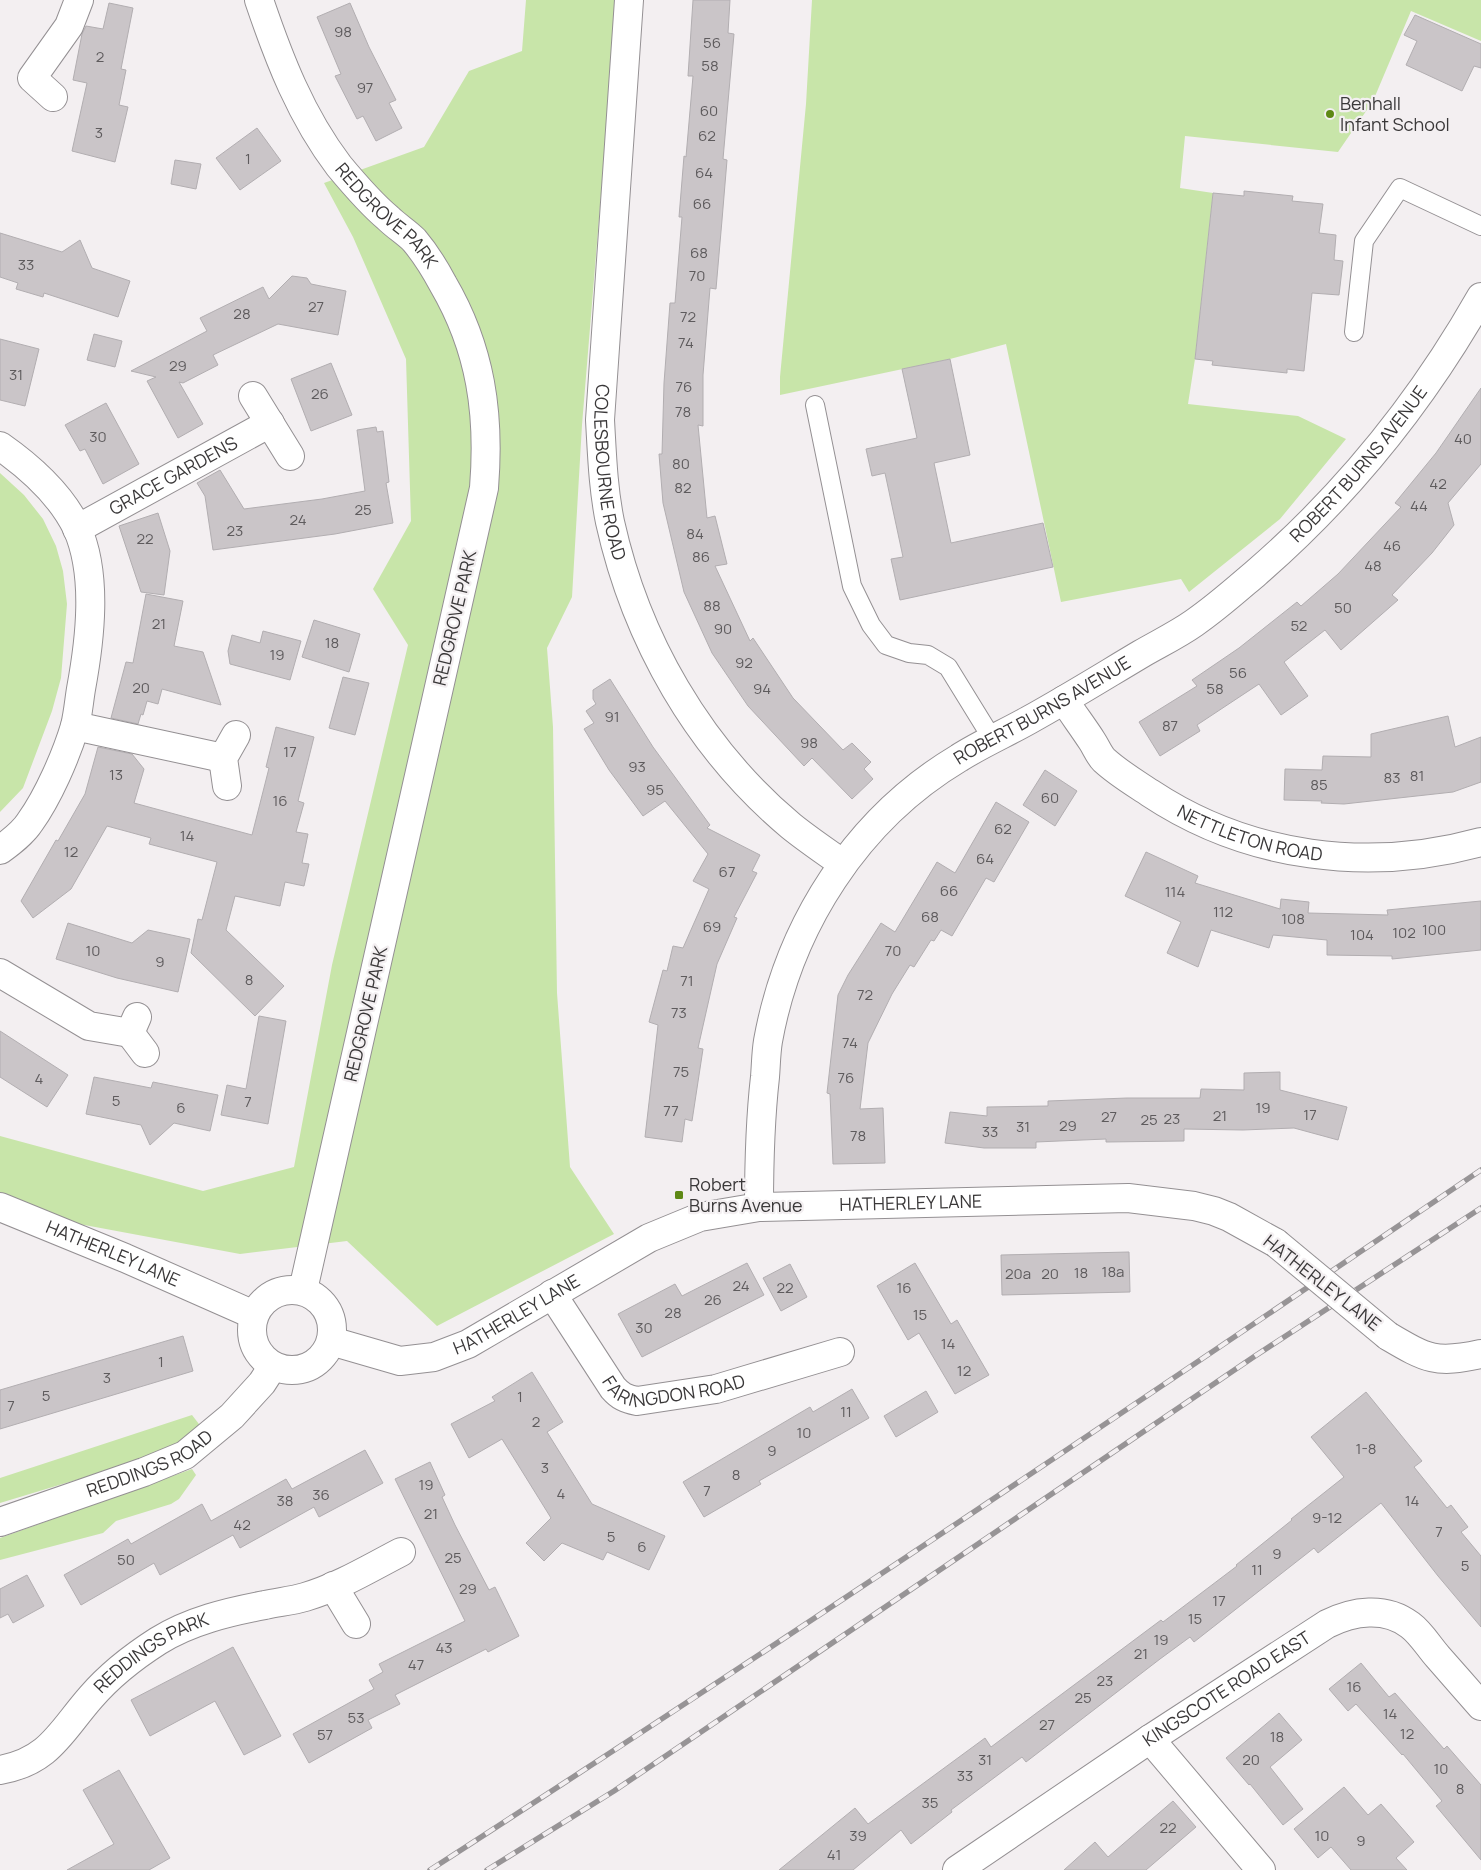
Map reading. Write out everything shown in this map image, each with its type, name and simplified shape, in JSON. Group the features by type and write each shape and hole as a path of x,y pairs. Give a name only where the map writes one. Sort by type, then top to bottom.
{"street":[{"path":"53,97 32,78 69,26 79,0"},
{"name":"REDGROVE PARK","path":"260,0 282,64 298,101 319,136 339,165 362,192 387,218 414,240 435,269 452,299 466,331 477,365 483,395 486,426 487,457 484,488 303,1290"},
{"name":"COLESBOURNE ROAD","path":"630,0 600,420 604,479 610,520 620,561 639,617 660,663 685,706 710,740 738,775 764,801 791,826 843,864"},
{"name":"ROBERT BURNS AVENUE","path":"759,1206 759,1143 762,1102 768,1044 776,1005 787,968 802,931 821,897 843,864 868,833 918,786 958,758 1064,700 1194,623 1278,554 1317,516 1380,445 1444,358 1481,297"},
{"path":"253,396 290,456"},
{"name":"GRACE GARDENS","path":"77,529 270,423"},
{"path":"0,446 41,479 61,503 77,529 85,555 89,584 90,620 87,656 75,726 46,798 29,823 0,850"},
{"name":"NETTLETON ROAD","path":"1064,700 1104,759 1132,782 1162,802 1228,834 1263,845 1299,853 1338,858 1416,856 1455,850 1481,842"},
{"path":"75,726 229,747 227,786"},
{"path":"0,973 89,1026 137,1034"},
{"name":"HATHERLEY LANE","path":"331,1341 400,1361 434,1357 468,1344 649,1238 700,1217 759,1206 1128,1198 1194,1206 1214,1211 1276,1242 1388,1336 1418,1354 1456,1359 1481,1354"},
{"name":"HATHERLEY LANE","path":"0,1206 126,1258 254,1315"},
{"path":"283,1289 303,1290 322,1301 332,1320 331,1341 323,1357 308,1367 291,1371 273,1366 258,1353 251,1334 254,1315 265,1298 283,1289"},
{"name":"FARINGDON ROAD","path":"552,1294 613,1388 619,1395 628,1400 637,1401 716,1389 840,1352"},
{"name":"REDDINGS ROAD","path":"0,1522 144,1472 185,1455 232,1416 262,1383 273,1366"},
{"name":"REDDINGS PARK","path":"0,1770 13,1768 46,1750 60,1738 91,1697 111,1676 134,1656 160,1640 184,1627 237,1610 305,1598 401,1552"},
{"path":"333,1586 356,1624"},
{"name":"KINGSCOTE ROAD EAST","path":"962,1867 1150,1739 1340,1617 1371,1612 1385,1614 1411,1626 1477,1695"},
{"path":"1150,1739 1261,1870"}],"lane":[{"path":"1354,332 1364,241 1400,188 1481,226"},
{"path":"815,405 852,586 871,625 886,645 909,652 928,654 948,667 993,740"}],"green space":[{"path":"526,0 617,0 582,425 572,597 547,648 553,727 557,993 570,1167 614,1234 437,1326 347,1241 240,1254 63,1221 0,1192 0,1136 203,1191 294,1167 332,965 408,645 373,589 411,521 406,359 353,237 324,183 424,147 469,71 522,51"},
{"path":"812,0 1481,0 1481,41 1411,11 1373,101 1338,152 1185,136 1180,188 1213,193 1195,359 1188,404 1298,416 1346,439 1280,519 1189,592 1181,579 1061,602 1006,344 950,359 780,395 780,377 806,104"},
{"path":"0,473 24,495 43,519 56,546 63,571 67,604 61,678 52,711 23,788 0,812"},
{"path":"192,1415 202,1428 155,1456 0,1503 0,1478"},
{"path":"192,1469 196,1475 179,1499 171,1504 116,1521 103,1533 0,1560 0,1538"}],"building":[{"path":"693,0 730,0 728,33 734,34 723,159 727,160 716,289 710,288 703,375 703,426 698,425 707,518 715,516 727,564 715,566 750,641 753,638 793,698 843,750 852,743 871,762 864,769 873,779 852,799 812,758 804,766 748,706 712,653 684,592 663,503 659,454 662,454 664,383 670,303 675,303 682,217 679,217 693,76 688,76"},
{"path":"109,3 133,8 121,69 126,70 119,105 128,107 115,162 72,151 87,83 73,80 82,34 86,26 103,29"},
{"path":"350,3 369,47 396,100 389,103 402,128 376,141 363,116 357,119 335,76 341,74 317,17"},
{"path":"1415,15 1481,44 1481,68 1474,66 1462,91 1406,65 1417,41 1404,35"},
{"path":"257,128 281,161 240,190 216,158"},
{"path":"175,160 201,164 196,189 171,184"},
{"path":"1244,191 1293,196 1292,201 1323,204 1319,233 1336,235 1334,260 1343,261 1339,295 1312,293 1304,371 1287,369 1287,373 1212,365 1213,361 1195,359 1213,193 1244,196"},
{"path":"0,233 62,252 80,240 92,268 130,281 118,317 44,293 43,297 16,289 18,283 0,277"},
{"path":"292,276 307,278 311,284 346,291 338,335 278,324 213,355 218,365 183,383 179,382 203,424 178,438 147,381 156,377 131,371 207,331 200,318 263,287 269,299"},
{"path":"94,334 122,341 115,367 87,360"},
{"path":"0,339 39,349 25,406 0,400"},
{"path":"950,359 970,455 934,463 951,543 1043,523 1053,567 900,600 891,559 903,557 885,473 872,476 866,449 917,438 902,369"},
{"path":"331,363 352,415 311,431 291,379"},
{"path":"1481,388 1481,464 1448,503 1454,525 1432,553 1392,595 1398,600 1341,650 1325,630 1284,662 1308,696 1281,715 1259,684 1197,725 1200,731 1160,756 1139,722 1197,686 1192,680 1239,648 1297,602 1301,606 1338,574 1401,507 1395,503 1436,453"},
{"path":"106,403 139,464 103,484 85,449 80,451 65,425"},
{"path":"376,427 377,432 383,431 389,482 386,483 393,523 335,534 213,550 205,496 197,483 220,470 244,509 322,499 365,491 357,430"},
{"path":"158,513 170,551 164,595 141,592 119,526"},
{"path":"146,594 183,601 174,646 203,652 221,705 162,689 158,704 147,701 138,724 111,718 126,662 133,663"},
{"path":"314,620 360,634 349,672 302,657"},
{"path":"263,631 301,641 290,680 230,664 228,651 232,635 260,643"},
{"path":"343,677 369,683 355,735 329,728"},
{"path":"610,679 653,747 710,825 707,828 760,855 752,871 757,873 734,917 737,918 717,964 698,1048 703,1049 692,1121 685,1119 682,1142 645,1137 658,1025 649,1022 663,970 667,971 673,946 683,948 709,889 693,881 708,854 665,801 643,816 609,770 584,729 594,723 586,711 596,704 593,699 593,690"},
{"path":"1448,716 1455,747 1481,737 1481,782 1453,792 1344,804 1321,803 1322,801 1284,800 1285,769 1322,770 1323,756 1371,757 1371,734"},
{"path":"276,727 314,737 298,801 304,803 296,832 308,834 302,863 309,864 304,886 285,882 280,906 235,896 226,930 284,986 255,1016 191,953 198,919 202,920 217,862 149,844 151,838 107,826 71,889 33,918 21,901 85,794 98,747 132,754 144,769 134,803 252,835 269,768 266,767"},
{"path":"1045,770 1077,791 1055,826 1023,805"},
{"path":"996,802 1029,822 994,882 986,878 952,936 941,930 934,941 931,940 914,967 910,965 892,994 868,1043 860,1109 883,1108 885,1163 833,1164 830,1094 827,1093 838,995 848,975 881,923 895,932 937,862 955,873"},
{"path":"1146,852 1198,876 1195,883 1280,909 1281,899 1309,902 1308,913 1388,915 1387,910 1481,901 1481,950 1392,959 1392,956 1327,955 1327,940 1273,935 1269,948 1211,930 1198,967 1167,953 1181,922 1125,896"},
{"path":"68,923 132,943 148,930 190,939 178,992 117,978 56,959"},
{"path":"259,1016 286,1021 268,1124 221,1115 227,1085 246,1089"},
{"path":"0,1031 68,1075 47,1107 0,1077"},
{"path":"1280,1072 1280,1090 1347,1107 1338,1140 1294,1128 1243,1130 1184,1129 1184,1141 1106,1142 1106,1139 1036,1142 1036,1148 984,1148 945,1143 950,1112 987,1116 987,1107 1048,1106 1048,1101 1200,1098 1201,1089 1244,1090 1244,1073"},
{"path":"94,1077 151,1088 153,1082 218,1095 210,1131 174,1123 150,1145 141,1125 86,1114"},
{"path":"1129,1252 1130,1292 1002,1295 1001,1255"},
{"path":"747,1263 764,1295 642,1357 618,1314 675,1284 682,1296"},
{"path":"915,1263 951,1324 957,1320 989,1375 955,1394 919,1333 908,1340 877,1286"},
{"path":"790,1264 807,1297 781,1311 763,1278"},
{"path":"183,1336 193,1371 0,1429 0,1390"},
{"path":"532,1372 563,1422 547,1432 592,1504 665,1536 649,1570 607,1552 603,1560 562,1543 544,1561 526,1543 551,1518 502,1439 469,1458 451,1424 495,1401 492,1397"},
{"path":"852,1389 869,1418 759,1481 761,1484 704,1517 683,1482 810,1407 813,1412"},
{"path":"926,1391 938,1412 896,1437 884,1416"},
{"path":"1366,1392 1422,1461 1414,1467 1447,1508 1451,1505 1468,1527 1461,1532 1481,1556 1481,1627 1381,1503 1318,1553 1314,1548 1194,1642 1190,1637 1026,1762 1022,1757 951,1810 952,1812 911,1844 901,1830 853,1870 779,1870 855,1808 868,1824 985,1738 991,1747 1161,1620 1163,1622 1237,1566 1291,1519 1344,1477 1311,1437"},
{"path":"365,1450 383,1483 319,1517 314,1507 240,1548 233,1535 160,1575 154,1563 81,1605 64,1575 128,1539 131,1544 202,1504 211,1521 286,1479 292,1489"},
{"path":"430,1462 445,1495 442,1497 455,1525 489,1590 495,1587 519,1636 488,1652 486,1649 395,1695 400,1704 368,1720 372,1728 309,1763 293,1734 374,1689 369,1680 383,1672 379,1664 465,1621 395,1479"},
{"path":"27,1575 44,1606 13,1623 8,1614 0,1618 0,1589"},
{"path":"233,1647 281,1736 244,1755 215,1701 150,1736 131,1700"},
{"path":"1361,1663 1389,1697 1395,1693 1444,1749 1447,1746 1481,1785 1481,1860 1436,1806 1442,1801 1403,1754 1356,1704 1348,1711 1329,1689"},
{"path":"1279,1713 1302,1740 1270,1767 1303,1809 1283,1825 1226,1758"},
{"path":"119,1770 170,1858 149,1870 67,1870 114,1844 83,1790"},
{"path":"1344,1787 1368,1815 1381,1804 1414,1842 1396,1858 1407,1870 1351,1870 1331,1847 1318,1858 1294,1829"},
{"path":"1173,1801 1196,1827 1146,1870 1064,1870 1095,1842 1108,1857"}],"railway":[{"path":"430,1870 694,1698 957,1523 1481,1170"},
{"path":"487,1870 614,1791 1255,1356 1481,1208"}],"place":[{"name":"Benhall Infant School","path":"1330,114"},
{"name":"Robert Burns Avenue","path":"679,1195"}]}
